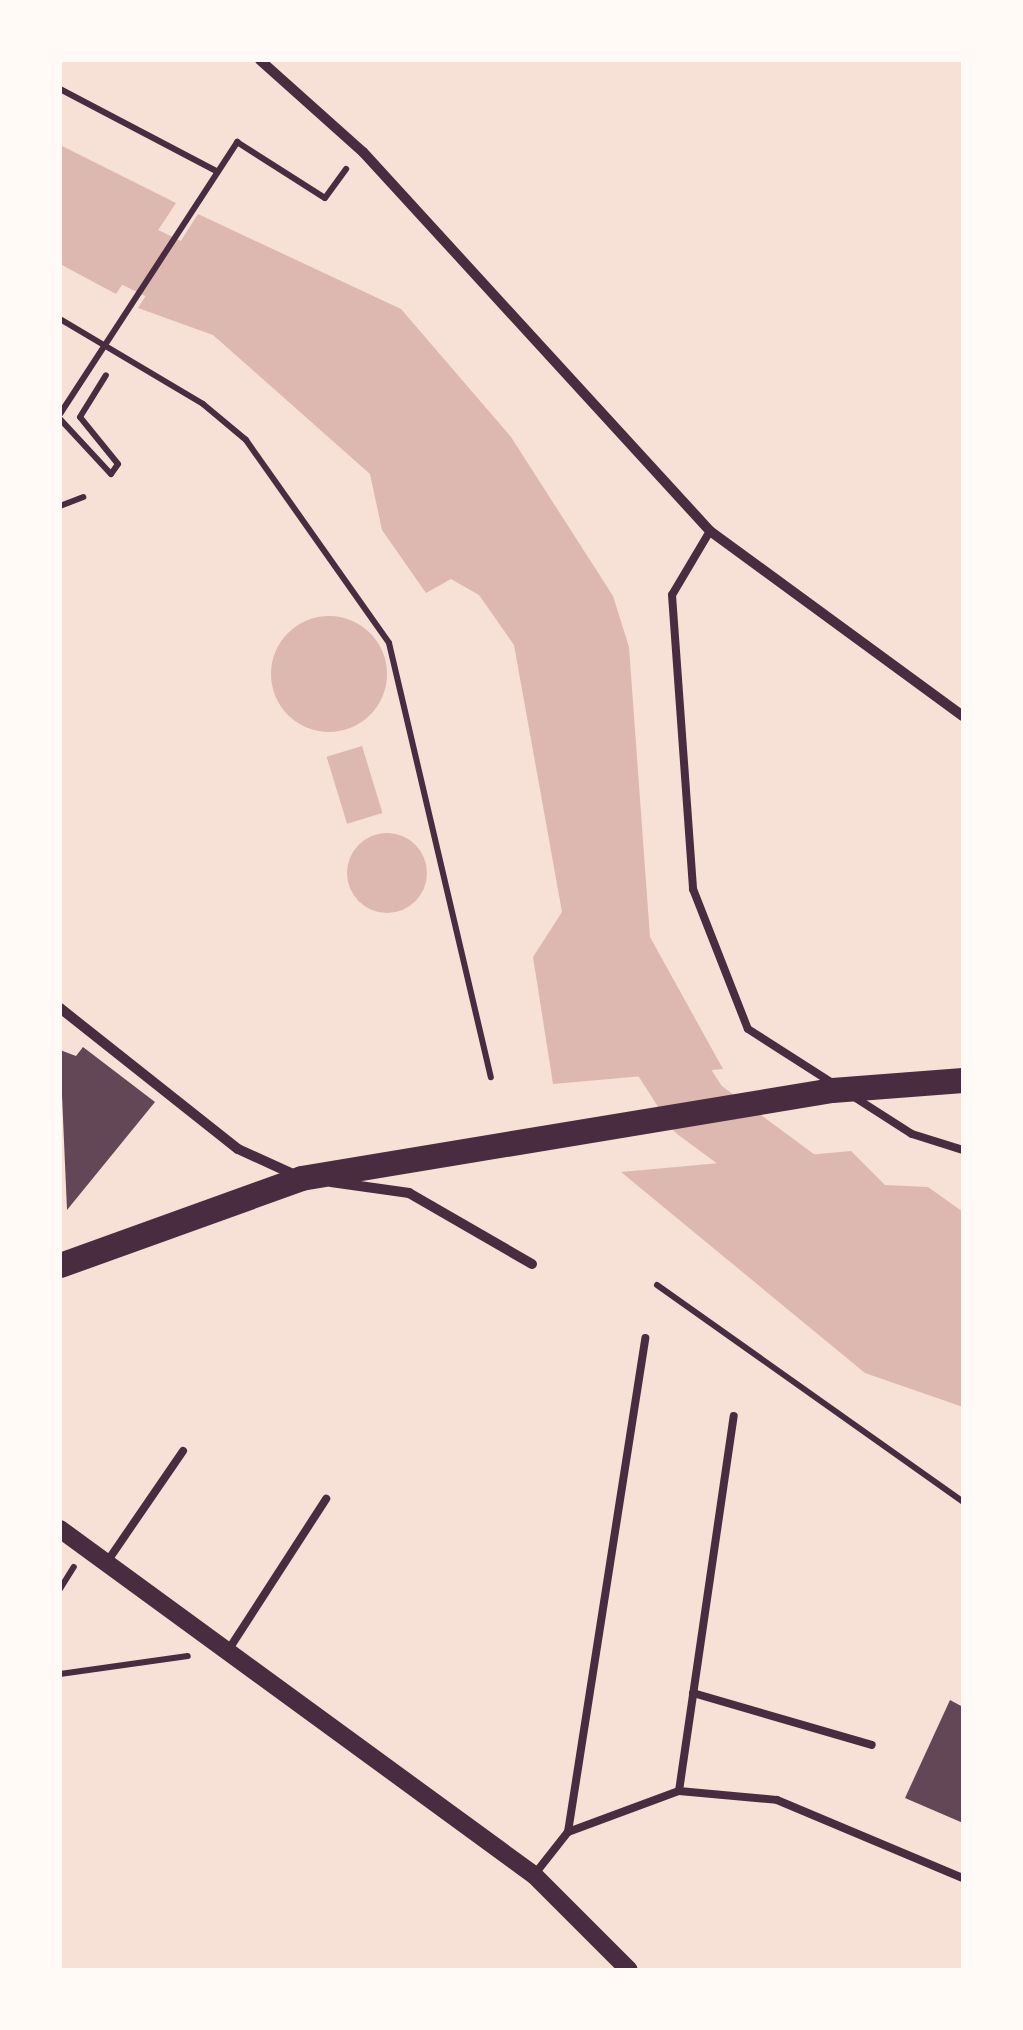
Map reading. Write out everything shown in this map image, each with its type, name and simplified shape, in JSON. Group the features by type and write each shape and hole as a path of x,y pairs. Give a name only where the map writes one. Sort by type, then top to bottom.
{"main road":[{"path":"60,1265 301,1178 443,1149 832,1090 963,1080"}],"street":[{"path":"260,60 363,152 710,530 963,716"},
{"path":"60,1008 238,1149 301,1178 409,1192 532,1264"},
{"path":"60,1529 109,1559 534,1875 629,1970"}],"lane":[{"path":"710,530 672,595 692,889 748,1029 912,1134 963,1150"},
{"path":"534,1875 568,1832 645,1338"},
{"path":"679,1791 734,1416"},
{"path":"109,1559 182,1450"},
{"path":"229,1650 326,1498"},
{"path":"694,1693 872,1745"},
{"path":"568,1832 679,1791 777,1800 963,1878"}],"path":[{"path":"60,89 218,172"},
{"path":"106,374 80,417 118,464 111,474 60,417 237,142 325,198 346,169"},
{"path":"60,319 203,404 246,440 389,643 491,1077"},
{"path":"60,506 83,497"},
{"path":"657,1285 963,1502"},
{"path":"60,1674 229,1650"}],"shaded area":[{"path":"60,145 176,203 116,294 60,264"},
{"path":"198,214 401,309 511,437 613,596 629,647 650,937 723,1069 553,1084 533,957 562,912 514,645 479,595 451,579 426,593 382,530 370,474 213,335 138,308"},
{"path":"329,616 351,620 370,633 383,652 387,674 383,696 370,715 351,728 329,732 307,728 288,715 275,696 271,674 275,652 288,633 307,620"},
{"path":"362,746 382,813 347,824 327,757"},
{"path":"387,833 402,836 415,845 424,858 424,888 415,901 402,910 387,913 372,910 359,901 350,888 347,873 350,858 359,845 372,836"},
{"path":"851,1151 885,1185 928,1187 963,1212 963,1407 865,1373 621,1172"}],"building":[{"path":"83,1047 155,1102 67,1210 60,1050 76,1056"},
{"path":"950,1700 963,1707 963,1823 905,1798"}],"waterway":[{"path":"60,218 232,302"},
{"path":"627,998 697,1108 900,1258 963,1291"}]}
